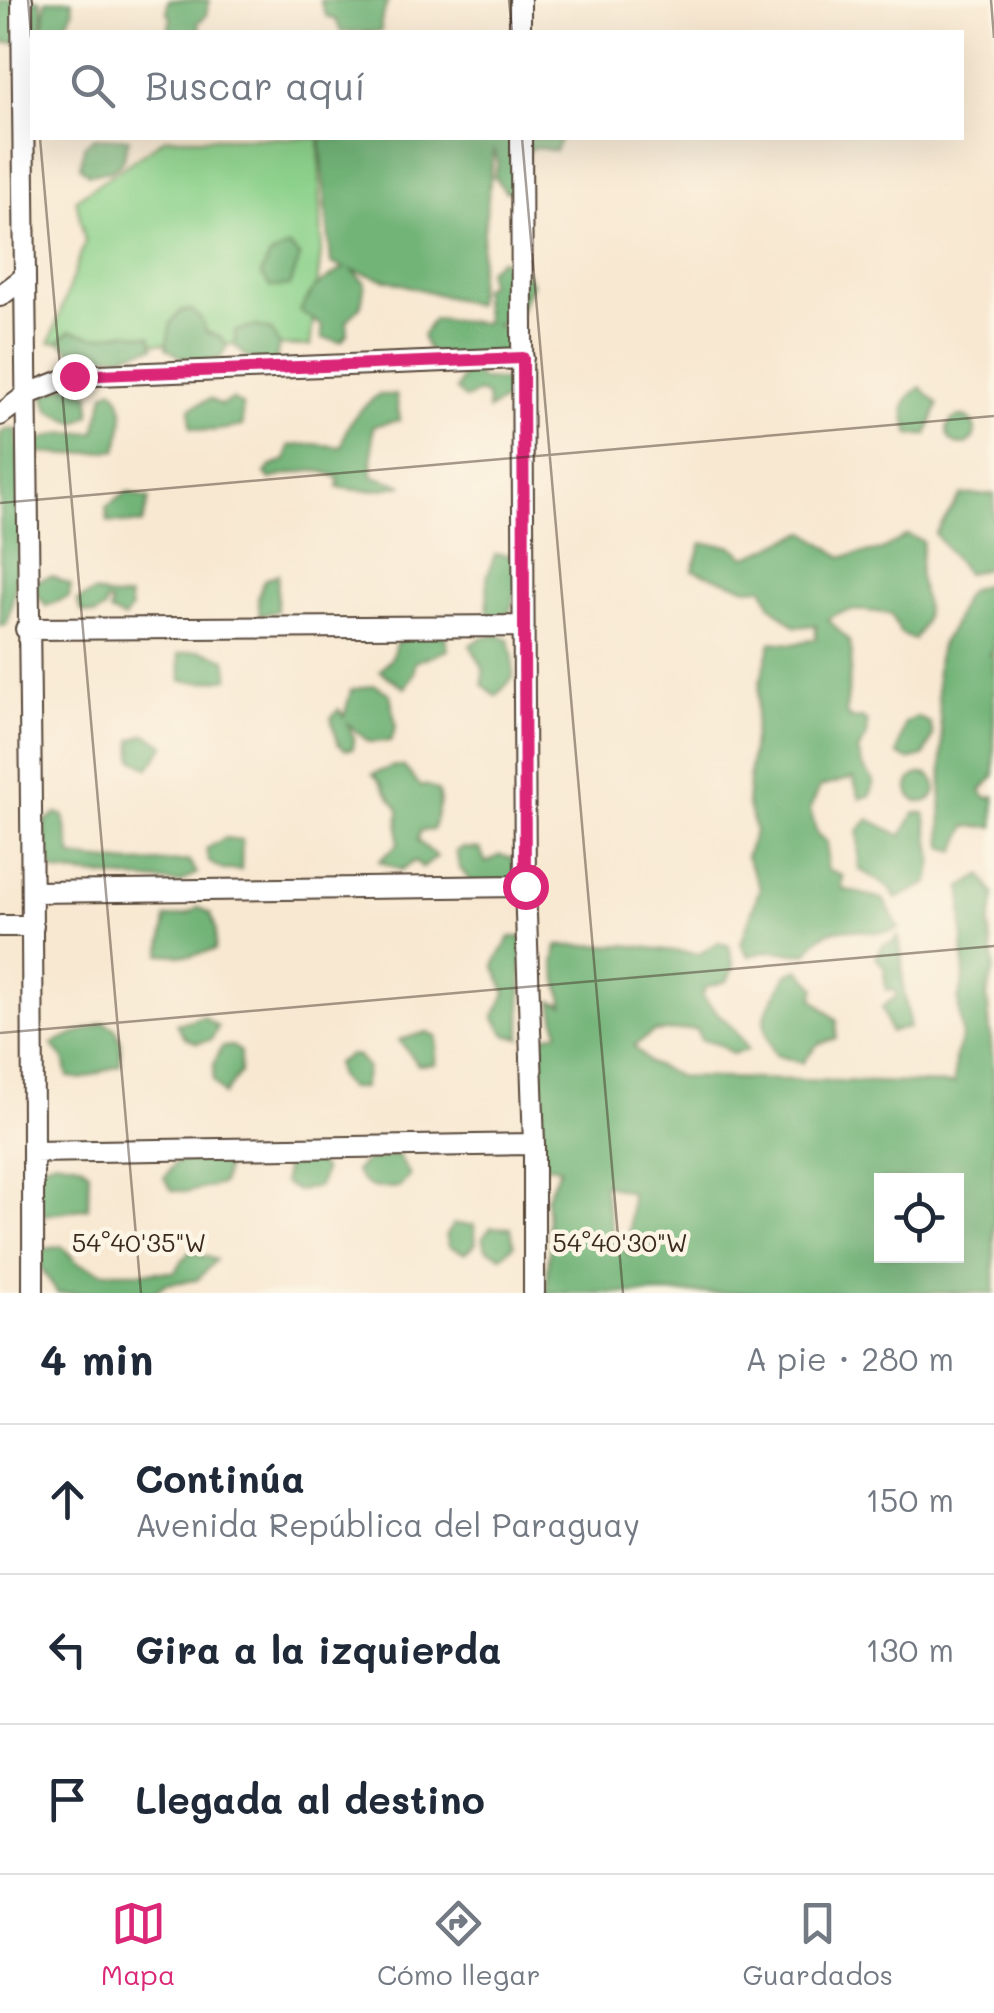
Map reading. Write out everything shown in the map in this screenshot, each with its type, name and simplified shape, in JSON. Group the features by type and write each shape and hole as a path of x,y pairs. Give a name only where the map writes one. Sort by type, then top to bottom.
{"street":[{"path":"22,0 28,394 26,629 33,892 32,1293"},
{"path":"520,0 520,30"},
{"path":"521,140 525,886 534,1144 534,1293"},
{"path":"0,144 23,144"},
{"path":"0,296 25,277"},
{"path":"0,415 28,394 74,376 523,358"},
{"path":"26,629 523,626"},
{"path":"33,892 525,886"},
{"path":"0,926 33,926"},
{"path":"33,1152 534,1144"}],"green space":[{"path":"0,0 40,0 41,30 30,30 30,36 20,42 0,43"},
{"path":"46,0 72,0 73,11 63,30 43,30"},
{"path":"168,0 209,0 206,16 198,23 200,30 168,30 171,17 167,12"},
{"path":"320,0 388,0 381,30 340,30 336,20 326,16"},
{"path":"91,140 128,140 117,166 88,174 80,167 84,146"},
{"path":"163,140 319,140 322,244 310,346 50,342 85,242 76,199"},
{"path":"320,140 560,140 555,151 534,147 528,152 521,188 506,192 494,177 498,163 494,149 475,305 352,270 365,283 361,306 347,321 348,334 341,342 322,338 322,326 300,311 315,287 344,268 331,263"},
{"path":"289,246 300,257 290,286 270,287 261,274 270,256"},
{"path":"499,260 521,262 532,284 514,322 495,324 513,336 513,354 446,355 428,350 422,336 433,319 486,323 481,289 489,284 487,270"},
{"path":"192,310 206,332 221,337 227,346 221,358 192,360 166,348 171,322 181,311"},
{"path":"257,326 271,330 279,345 275,365 248,358 235,346 235,331"},
{"path":"70,331 96,337 127,332 151,336 154,347 123,355 77,356 59,341"},
{"path":"470,371 483,380 503,380 516,393 488,410 487,396 479,392 466,399 456,390 463,375"},
{"path":"73,383 90,394 90,415 76,423 49,410 44,395"},
{"path":"921,387 938,405 927,435 910,435 906,402"},
{"path":"113,388 123,410 117,450 65,455 35,452 34,442 58,434 95,432 105,393"},
{"path":"378,395 396,395 400,420 373,426 372,476 403,485 355,490 338,487 339,479 323,472 305,471 270,479 265,473 286,460 289,446 342,447 354,417"},
{"path":"210,399 221,405 232,399 242,405 242,426 210,431 191,427 190,408"},
{"path":"961,417 971,421 975,431 971,441 961,445 951,441 947,431 951,421"},
{"path":"7,429 17,430 20,529 17,577 6,625 0,626 0,434"},
{"path":"128,492 149,499 142,524 108,522 106,507"},
{"path":"994,494 994,567 966,573 935,534 961,495"},
{"path":"806,532 842,557 882,550 907,535 923,541 920,576 925,617 914,640 901,634 891,614 849,611 828,619 849,641 852,653 846,713 851,719 862,718 867,722 866,737 858,751 863,767 874,781 871,795 860,799 853,778 820,787 810,809 817,834 827,842 827,870 843,876 842,889 883,899 899,928 887,932 840,929 818,940 807,954 768,951 749,956 741,944 760,887 746,857 755,830 747,803 760,683 771,642 794,644 816,638 816,625 796,627 771,606 763,587 747,588 693,570 702,543 732,546 746,557"},
{"path":"495,554 513,555 523,572 509,613 488,619 487,577"},
{"path":"278,574 277,611 260,616 258,597 264,580"},
{"path":"51,576 71,585 69,597 46,606 37,594 35,581"},
{"path":"991,583 994,776 981,791 987,798 994,796 994,827 967,826 956,851 943,847 938,656 963,597"},
{"path":"95,592 113,598 129,597 131,609 124,619 110,612 111,603 106,601 105,609 95,615 82,612 77,601"},
{"path":"424,631 445,636 448,650 415,662 414,673 405,688 380,671 392,657 396,643"},
{"path":"497,635 509,640 513,678 496,696 483,685 483,668 470,645"},
{"path":"200,650 226,659 229,678 182,681 178,654"},
{"path":"375,685 390,694 396,726 391,741 369,742 347,723 354,738 353,748 346,750 338,744 331,718 339,709 344,717 351,690"},
{"path":"917,717 930,723 933,735 924,756 908,760 897,754 905,723"},
{"path":"146,734 165,745 149,768 133,759 132,740"},
{"path":"394,766 404,767 421,787 426,785 438,791 440,802 433,830 420,831 418,841 437,857 423,868 415,861 401,870 379,861 398,844 399,809 373,774"},
{"path":"922,774 932,778 936,788 932,798 922,802 912,798 908,788 912,778"},
{"path":"57,813 64,816 72,857 131,863 189,861 197,873 180,883 56,872 46,863 45,821"},
{"path":"914,813 925,813 933,859 929,883 896,899 891,889 859,869 858,831 869,819 902,836"},
{"path":"225,838 242,840 241,870 223,870 209,862 206,849"},
{"path":"480,849 486,863 500,855 517,860 515,880 473,885 459,867 456,851"},
{"path":"982,875 994,894 989,925 994,968 987,996 994,1076 994,1293 546,1293 550,1243 546,1198 560,1168 540,1165 540,1038 558,1032 552,1001 564,1005 554,964 557,946 626,945 699,954 719,942 729,946 734,967 727,981 706,987 702,996 748,1050 732,1054 720,1045 701,1040 696,1029 653,1032 634,1046 649,1063 680,1077 954,1084 955,1057 962,1037 958,999 964,981 962,887","holes":["603,1184 631,1193 629,1255 614,1236"]},
{"path":"199,907 211,914 216,929 215,950 190,956 161,954 166,918 188,914"},
{"path":"898,936 909,1028 890,1032 882,1007 897,996 893,989 886,990 884,967 876,957 883,945"},
{"path":"510,937 522,937 521,1038 506,1035 494,1017 506,993 494,965"},
{"path":"799,969 816,987 813,998 837,1021 836,1038 818,1044 802,1063 775,1055 765,1030 766,1013 787,974"},
{"path":"203,1016 218,1027 211,1040 197,1043 185,1037 176,1024"},
{"path":"104,1022 116,1029 121,1043 120,1065 82,1079 68,1077 64,1059 52,1045"},
{"path":"427,1032 437,1037 435,1064 418,1065 399,1040"},
{"path":"232,1046 240,1051 240,1073 224,1095 213,1081 214,1063 222,1047"},
{"path":"350,1055 358,1056 367,1068 363,1088 348,1088 338,1076 336,1063"},
{"path":"398,1155 410,1175 400,1187 374,1187 355,1171 366,1161"},
{"path":"193,1157 217,1161 226,1168 222,1184 188,1192 172,1190 164,1178 175,1163"},
{"path":"304,1158 319,1164 324,1171 319,1186 297,1191 284,1183 285,1164"},
{"path":"55,1160 80,1164 89,1171 88,1208 45,1215 34,1198 38,1166"},
{"path":"453,1224 474,1225 476,1243 465,1253 449,1246 446,1235"},
{"path":"491,1227 511,1228 514,1245 502,1256 486,1249 483,1237"},
{"path":"61,1246 78,1263 102,1272 174,1272 190,1251 216,1260 197,1280 165,1284 153,1293 57,1293 40,1266 41,1250"}],"route":[{"path":"74,376 523,358 525,886"}]}
